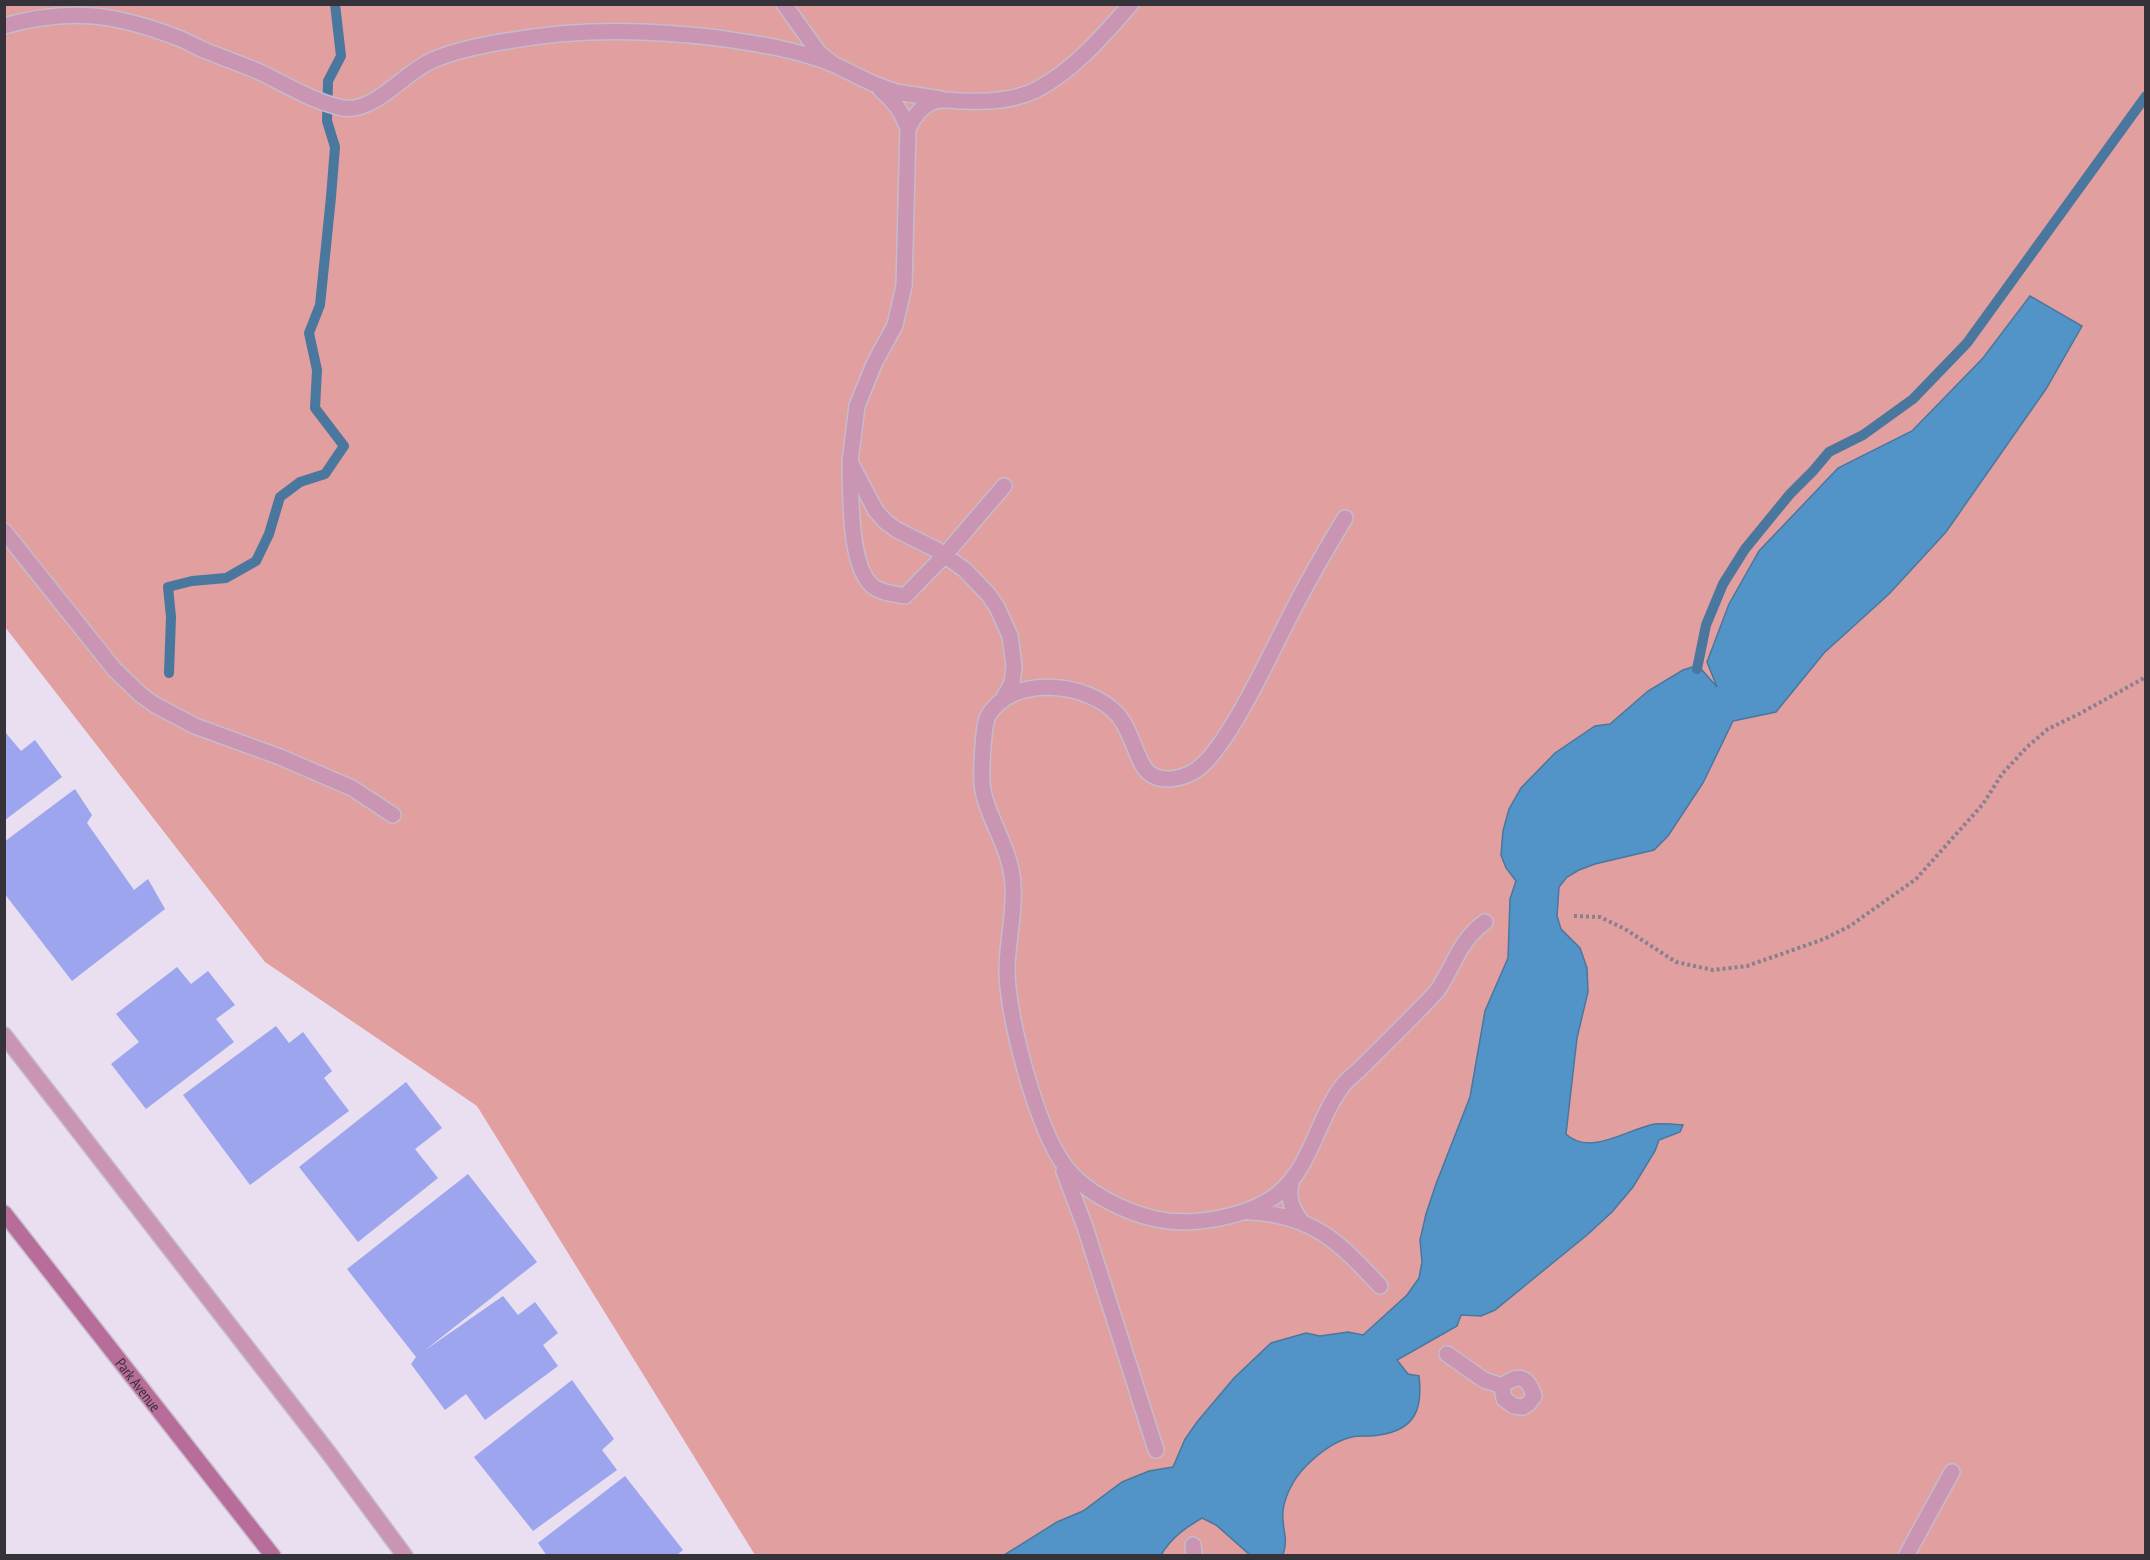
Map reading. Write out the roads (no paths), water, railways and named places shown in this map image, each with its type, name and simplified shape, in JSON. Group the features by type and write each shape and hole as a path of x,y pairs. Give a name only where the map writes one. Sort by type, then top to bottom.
{"street":[{"name":"Park Avenue","path":"4,1214 273,1556"}],"lane":[{"path":"784,4 819,53 832,64"},
{"path":"4,26 49,16 102,15 151,28 342,108 357,108 373,101 430,61 455,52 568,32 644,31 694,34 805,53 896,92 942,99 998,101 1033,91 1072,67 1131,4"},
{"path":"874,84 895,101 908,129 904,286 895,325 874,364 857,406 850,462 854,543 857,559 873,587 884,592 905,596 1004,486"},
{"path":"908,129 922,109 942,99"},
{"path":"850,462 876,510 886,522 944,555 965,570 988,594 1010,636 1014,666 1012,683 987,718 984,734 984,796 1009,855 1013,876 1014,903 1007,969 1010,1012 1032,1092 1075,1195 1155,1450"},
{"path":"1002,700 1015,693 1037,688 1060,689 1098,699 1114,710 1126,724 1139,758 1149,773 1163,779 1171,779 1197,770 1211,757 1236,718 1311,576 1345,518"},
{"path":"4,531 115,670 140,694 165,711 195,726 280,757 352,788 393,815"},
{"path":"1301,1221 1293,1210 1289,1195 1291,1182 1341,1088 1437,991 1465,941 1485,922"},
{"path":"4,1035 328,1452 405,1556"},
{"path":"1056,1152 1066,1168 1110,1202 1143,1216 1181,1222 1199,1222 1245,1212 1268,1202 1291,1182"},
{"path":"1245,1212 1275,1213 1318,1229 1336,1243 1380,1286"},
{"path":"1447,1354 1484,1380 1502,1386"},
{"path":"1906,1556 1952,1472"}],"water":[{"path":"2030,296 2082,326 2046,389 1946,532 1889,594 1824,653 1776,712 1733,721 1703,783 1668,836 1654,850 1579,870 1567,877 1559,887 1557,916 1561,929 1580,948 1587,968 1588,992 1577,1038 1566,1134 1586,1143 1609,1140 1655,1124 1683,1125 1680,1132 1659,1140 1655,1151 1633,1187 1612,1212 1495,1310 1481,1316 1461,1315 1457,1326 1397,1360 1408,1374 1419,1376 1420,1398 1414,1416 1409,1423 1391,1432 1339,1441 1306,1466 1292,1484 1284,1505 1283,1555 1250,1555 1216,1525 1202,1518 1169,1543 1161,1555 1004,1555 1057,1522 1083,1511 1122,1482 1149,1471 1173,1467 1185,1439 1197,1422 1234,1378 1271,1343 1306,1333 1320,1336 1348,1332 1363,1335 1407,1295 1419,1278 1422,1262 1420,1240 1426,1214 1470,1097 1485,1011 1508,958 1510,899 1516,881 1506,868 1501,855 1503,831 1509,809 1521,788 1555,753 1595,726 1610,724 1648,691 1683,670 1692,667 1702,670 1717,687 1707,662 1729,604 1759,551 1838,468 1912,431 1983,358"}],"waterway":[{"path":"169,673 171,617 168,587 192,581 226,578 256,561 269,534 280,497 300,482 325,474 344,446 315,408 317,370 309,333 320,305 335,147 327,121 328,81 341,56 335,4"},
{"path":"1697,669 1706,625 1723,584 1745,549 1790,494 1829,452 1863,435 1913,399 1967,343 2146,96"}]}
